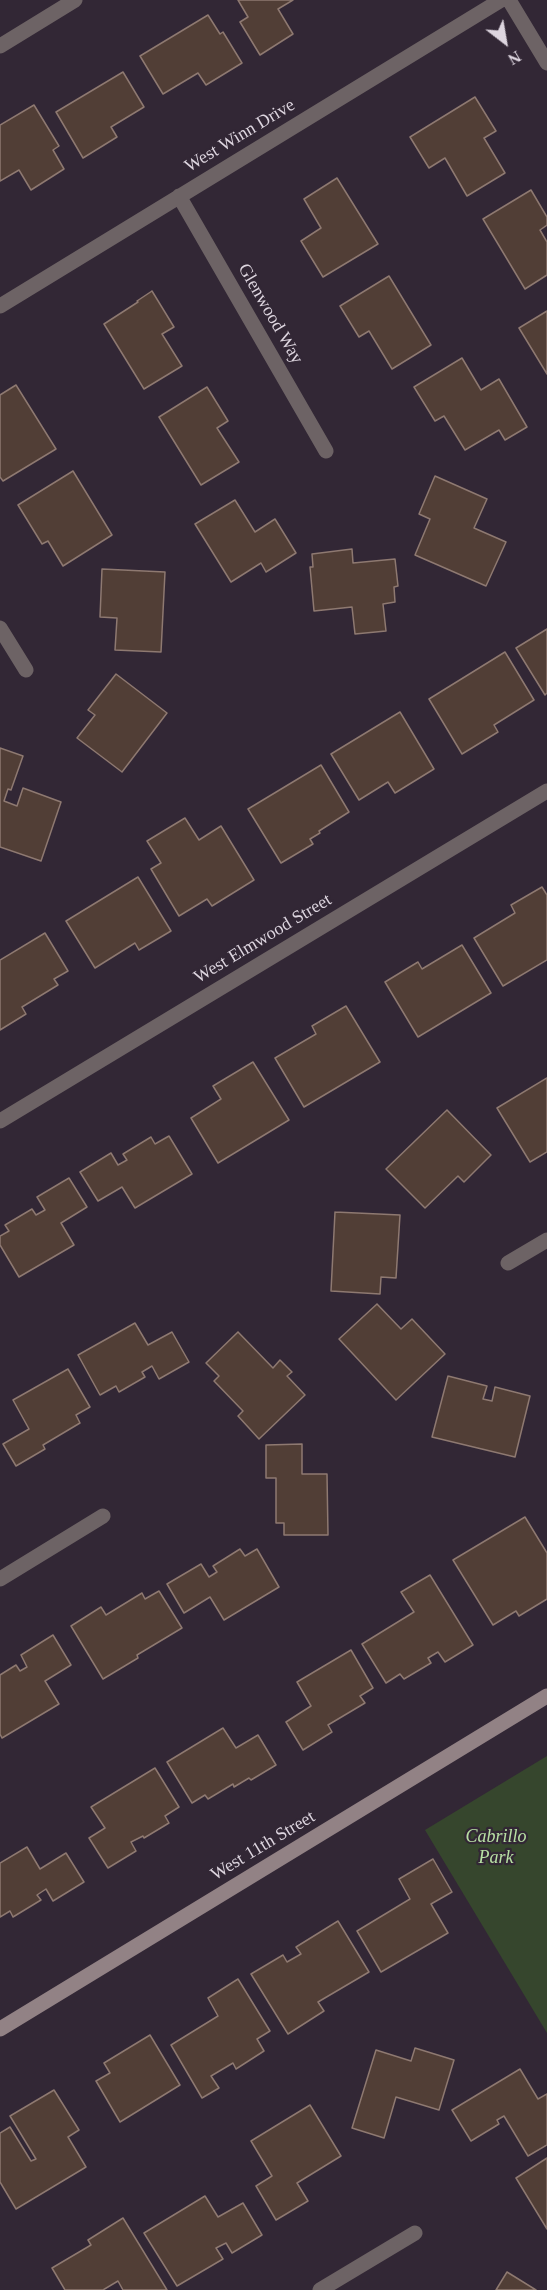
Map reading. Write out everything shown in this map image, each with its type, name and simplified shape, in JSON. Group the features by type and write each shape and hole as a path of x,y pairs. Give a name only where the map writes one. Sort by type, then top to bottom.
{"street":[{"path":"0,46 75,0"},
{"name":"West Winn Drive","path":"0,306 501,0"},
{"path":"509,0 547,63"},
{"name":"Glenwood Way","path":"180,196 326,450"},
{"path":"0,628 26,670"},
{"name":"West Elmwood Street","path":"0,1121 547,790"},
{"path":"508,1263 547,1240"},
{"path":"0,1579 103,1516"},
{"name":"West 11th Street","path":"0,2029 547,1696"},
{"path":"320,2290 415,2233"}],"green space":[{"name":"Cabrillo Park","path":"547,1756 547,2033 425,1830"}],"building":[{"path":"238,0 293,0 278,9 293,34 260,55 240,22 248,17"},
{"path":"208,15 220,34 223,32 242,63 206,85 198,73 163,94 140,56"},
{"path":"123,72 144,107 111,127 117,137 83,158 56,112"},
{"path":"475,97 496,131 484,138 505,173 467,196 445,158 429,168 410,137"},
{"path":"34,105 59,146 53,150 64,169 31,190 19,170 0,181 0,125"},
{"path":"337,178 378,244 323,277 301,241 321,228 304,199"},
{"path":"531,190 547,217 547,225 540,230 547,242 547,275 525,289 483,219"},
{"path":"389,276 431,345 392,369 369,331 359,337 340,306"},
{"path":"152,291 174,327 162,334 182,366 144,389 104,324"},
{"path":"547,311 547,374 519,328"},
{"path":"462,358 481,390 499,379 527,427 505,440 499,430 465,450 444,416 435,421 414,387"},
{"path":"16,385 56,449 3,481 0,477 0,395"},
{"path":"207,387 228,421 217,428 239,462 201,485 159,417"},
{"path":"73,471 112,535 63,566 48,541 42,544 18,505"},
{"path":"435,476 487,499 474,528 506,542 486,586 415,555 430,519 419,514"},
{"path":"235,500 255,532 275,519 296,553 266,572 261,563 231,582 195,524"},
{"path":"352,549 353,563 395,559 398,586 394,587 395,602 383,604 386,631 355,634 352,607 314,611 310,567 313,567 312,554"},
{"path":"102,569 165,572 161,652 115,650 117,618 100,617"},
{"path":"547,629 547,693 545,695 516,648"},
{"path":"505,652 534,700 494,725 498,732 462,754 429,699"},
{"path":"116,674 167,713 122,772 77,738 95,715 88,710"},
{"path":"400,712 434,769 395,793 388,782 359,800 331,754"},
{"path":"0,748 23,756 11,790 8,789 4,801 17,806 23,788 61,802 41,861 0,847"},
{"path":"321,765 349,812 310,839 313,844 281,863 248,809"},
{"path":"185,818 199,840 221,826 254,880 212,906 207,899 179,916 151,869 161,863 147,841"},
{"path":"138,877 171,931 139,950 135,943 95,968 66,921"},
{"path":"542,887 547,895 547,960 503,986 474,938 515,913 511,905"},
{"path":"45,933 68,971 54,979 58,985 22,1007 26,1014 0,1030 0,960"},
{"path":"462,945 491,993 418,1037 385,982 418,962 422,969"},
{"path":"346,1006 380,1062 304,1107 275,1058 316,1034 312,1026"},
{"path":"253,1062 289,1120 218,1163 191,1118 221,1099 213,1086"},
{"path":"547,1078 547,1152 530,1162 497,1108"},
{"path":"447,1110 491,1155 464,1182 458,1176 425,1208 386,1169"},
{"path":"169,1136 192,1174 135,1208 122,1187 98,1201 80,1172 111,1153 118,1165 127,1160 123,1154 151,1137 155,1144"},
{"path":"69,1178 87,1207 61,1223 74,1245 19,1277 0,1245 0,1236 9,1231 5,1225 32,1209 36,1215 45,1210 37,1197"},
{"path":"335,1212 400,1215 396,1278 381,1277 380,1294 331,1291"},
{"path":"377,1304 401,1329 412,1319 445,1354 396,1400 339,1339"},
{"path":"135,1323 148,1345 172,1332 189,1362 159,1379 152,1366 142,1372 145,1377 119,1392 116,1386 100,1395 78,1355"},
{"path":"238,1332 273,1368 280,1360 292,1372 287,1376 305,1395 259,1439 238,1416 243,1411 214,1381 219,1376 206,1363"},
{"path":"68,1369 90,1407 76,1415 80,1423 43,1445 45,1449 16,1466 3,1444 29,1429 13,1400"},
{"path":"448,1376 487,1386 483,1399 492,1401 495,1387 530,1396 515,1457 432,1437"},
{"path":"302,1444 302,1474 327,1474 328,1535 284,1535 284,1523 276,1523 276,1478 266,1478 266,1445"},
{"path":"525,1517 547,1553 547,1599 519,1616 516,1611 493,1625 453,1560"},
{"path":"240,1549 245,1556 257,1549 279,1587 224,1620 210,1597 184,1613 167,1584 201,1564 209,1577 217,1572 213,1566"},
{"path":"430,1575 473,1645 445,1662 438,1652 428,1658 431,1663 404,1679 400,1674 386,1683 362,1644 414,1612 401,1592"},
{"path":"159,1591 182,1628 103,1679 71,1626 101,1607 106,1615 142,1593 145,1599"},
{"path":"53,1635 71,1665 45,1681 59,1704 2,1738 0,1734 0,1675 16,1665 20,1671 27,1667 21,1655"},
{"path":"351,1650 373,1688 360,1696 365,1703 328,1725 332,1732 303,1750 286,1722 311,1706 297,1682"},
{"path":"223,1728 236,1748 258,1735 276,1765 251,1780 249,1778 234,1787 233,1784 208,1799 205,1795 192,1803 167,1762"},
{"path":"155,1768 179,1807 165,1816 169,1823 144,1838 143,1836 131,1842 136,1851 108,1868 89,1838 105,1828 91,1807"},
{"path":"27,1847 40,1869 66,1853 84,1882 53,1901 46,1889 37,1895 41,1900 13,1917 10,1911 0,1917 0,1863"},
{"path":"433,1859 452,1892 431,1904 448,1933 381,1972 357,1931 410,1899 399,1879"},
{"path":"338,1921 369,1972 318,2002 324,2011 288,2034 251,1974 283,1955 287,1962 301,1954 296,1947"},
{"path":"238,1979 270,2031 257,2039 264,2051 236,2069 233,2063 211,2076 219,2088 202,2098 171,2045 218,2016 208,1998"},
{"path":"150,2035 180,2085 120,2122 96,2081 110,2073 104,2063"},
{"path":"415,2048 454,2060 439,2110 396,2097 384,2138 352,2128 376,2050 411,2061"},
{"path":"520,2069 538,2099 547,2094 547,2145 528,2156 504,2116 497,2120 499,2124 471,2141 452,2110"},
{"path":"54,2090 79,2130 68,2137 86,2167 16,2209 0,2182 0,2133 10,2127 31,2161 36,2159 10,2116"},
{"path":"310,2105 341,2156 297,2183 308,2201 276,2220 256,2186 272,2176 251,2141"},
{"path":"547,2158 547,2229 516,2178"},
{"path":"205,2196 218,2217 243,2203 262,2235 232,2253 226,2243 216,2248 223,2259 177,2286 144,2233"},
{"path":"123,2218 167,2290 123,2290 118,2281 103,2290 65,2290 52,2268 91,2245 88,2240"},
{"path":"507,2272 536,2290 496,2290"}]}
